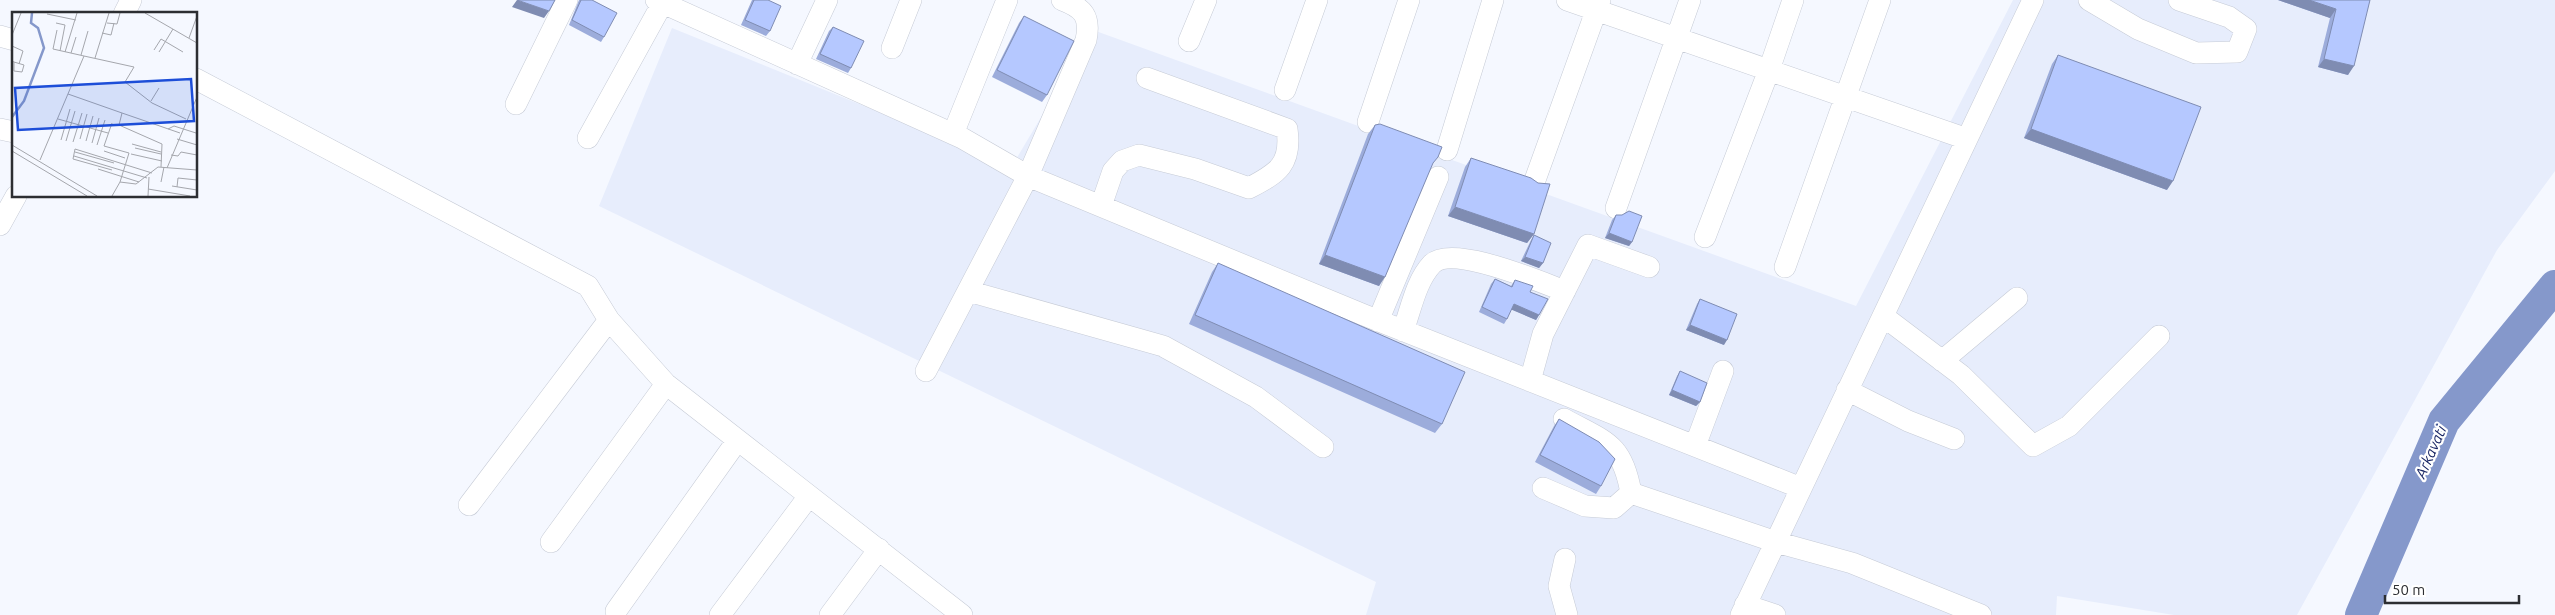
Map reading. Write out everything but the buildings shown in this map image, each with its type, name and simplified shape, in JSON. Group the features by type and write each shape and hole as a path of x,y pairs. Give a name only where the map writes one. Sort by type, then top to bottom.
{"street":[{"path":"125,12 131,0"},
{"path":"516,104 567,0"},
{"path":"797,64 827,0"},
{"path":"892,48 911,0"},
{"path":"953,134 1007,0"},
{"path":"926,371 1028,176 1086,40 1088,31 1083,11 1078,6 1062,0"},
{"path":"1189,41 1206,0"},
{"path":"1285,90 1317,0"},
{"path":"1368,122 1409,0"},
{"path":"1447,150 1492,0"},
{"path":"1567,0 1598,5 1677,38 1967,139"},
{"path":"1616,208 1690,0"},
{"path":"1705,237 1769,70 1793,0"},
{"path":"1785,267 1880,0"},
{"path":"1775,615 1743,610 2033,0"},
{"path":"2089,0 2138,29 2196,53 2238,52 2246,29 2229,17 2179,0"},
{"path":"588,138 658,2 953,134 1028,176 1378,321 1801,488"},
{"path":"1535,180 1598,5"},
{"path":"1101,206 1114,171 1122,161 1139,155 1195,170 1249,188 1276,174 1290,147 1287,129 1147,78"},
{"path":"198,80 588,286 609,320 666,384 962,615"},
{"path":"1378,321 1438,177"},
{"path":"0,224 15,198"},
{"path":"1530,381 1543,334 1588,245 1649,267"},
{"path":"1403,331 1422,278 1433,262 1451,257 1481,262 1565,291"},
{"path":"968,291 1163,346 1256,397 1323,447"},
{"path":"1942,361 2017,298"},
{"path":"1883,316 1961,375 2033,446 2069,426 2159,336"},
{"path":"469,505 609,320"},
{"path":"1695,446 1723,371"},
{"path":"551,542 666,384"},
{"path":"1847,390 1908,421 1954,439"},
{"path":"1564,419 1614,448 1628,472 1631,493"},
{"path":"616,611 737,441"},
{"path":"1543,488 1585,506 1614,508 1631,493"},
{"path":"1631,493 1776,542 1852,563 1981,615"},
{"path":"720,615 809,496"},
{"path":"830,615 879,549"},
{"path":"1565,559 1559,586 1567,615"}],"shaded area":[{"path":"2013,0 2555,0 2555,171 2497,250 2297,615 2174,615 2057,596 2056,615 1366,615 1376,582 599,206 672,28 1012,166 1093,30 1856,306"}],"waterway":[{"name":"Arkavati","path":"2361,615 2444,421 2555,286"}]}
